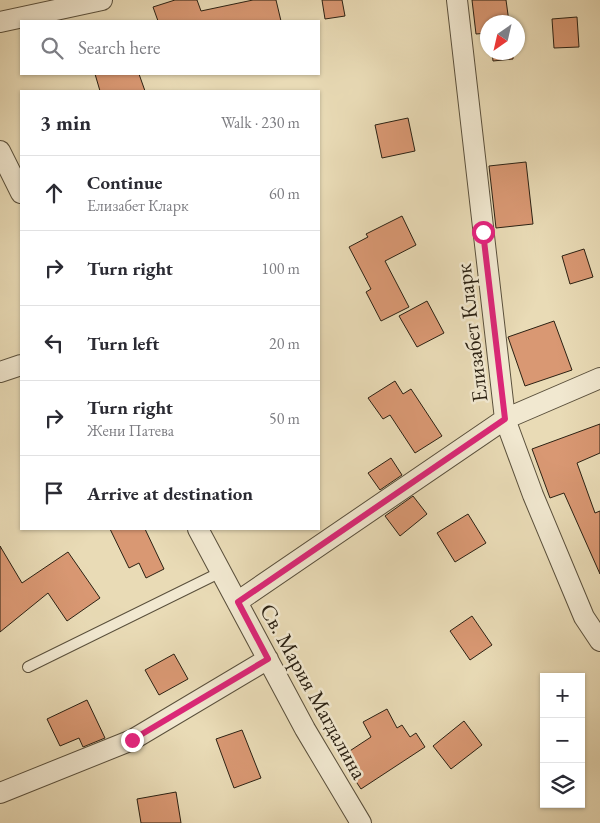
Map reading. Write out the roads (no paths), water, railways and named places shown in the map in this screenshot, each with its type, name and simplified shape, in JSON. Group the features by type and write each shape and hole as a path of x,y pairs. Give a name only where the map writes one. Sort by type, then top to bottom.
{"street":[{"path":"0,22 102,0"},
{"name":"Елизабет Кларк","path":"457,0 505,419 533,495 584,617 600,641"},
{"path":"0,152 20,190"},
{"path":"0,372 20,364"},
{"path":"238,602 505,419 600,378"},
{"name":"Св. Мария Магдалина","path":"199,530 305,728 361,823"},
{"path":"0,793 132,740 268,659"}],"lane":[{"path":"28,667 221,572"}]}
